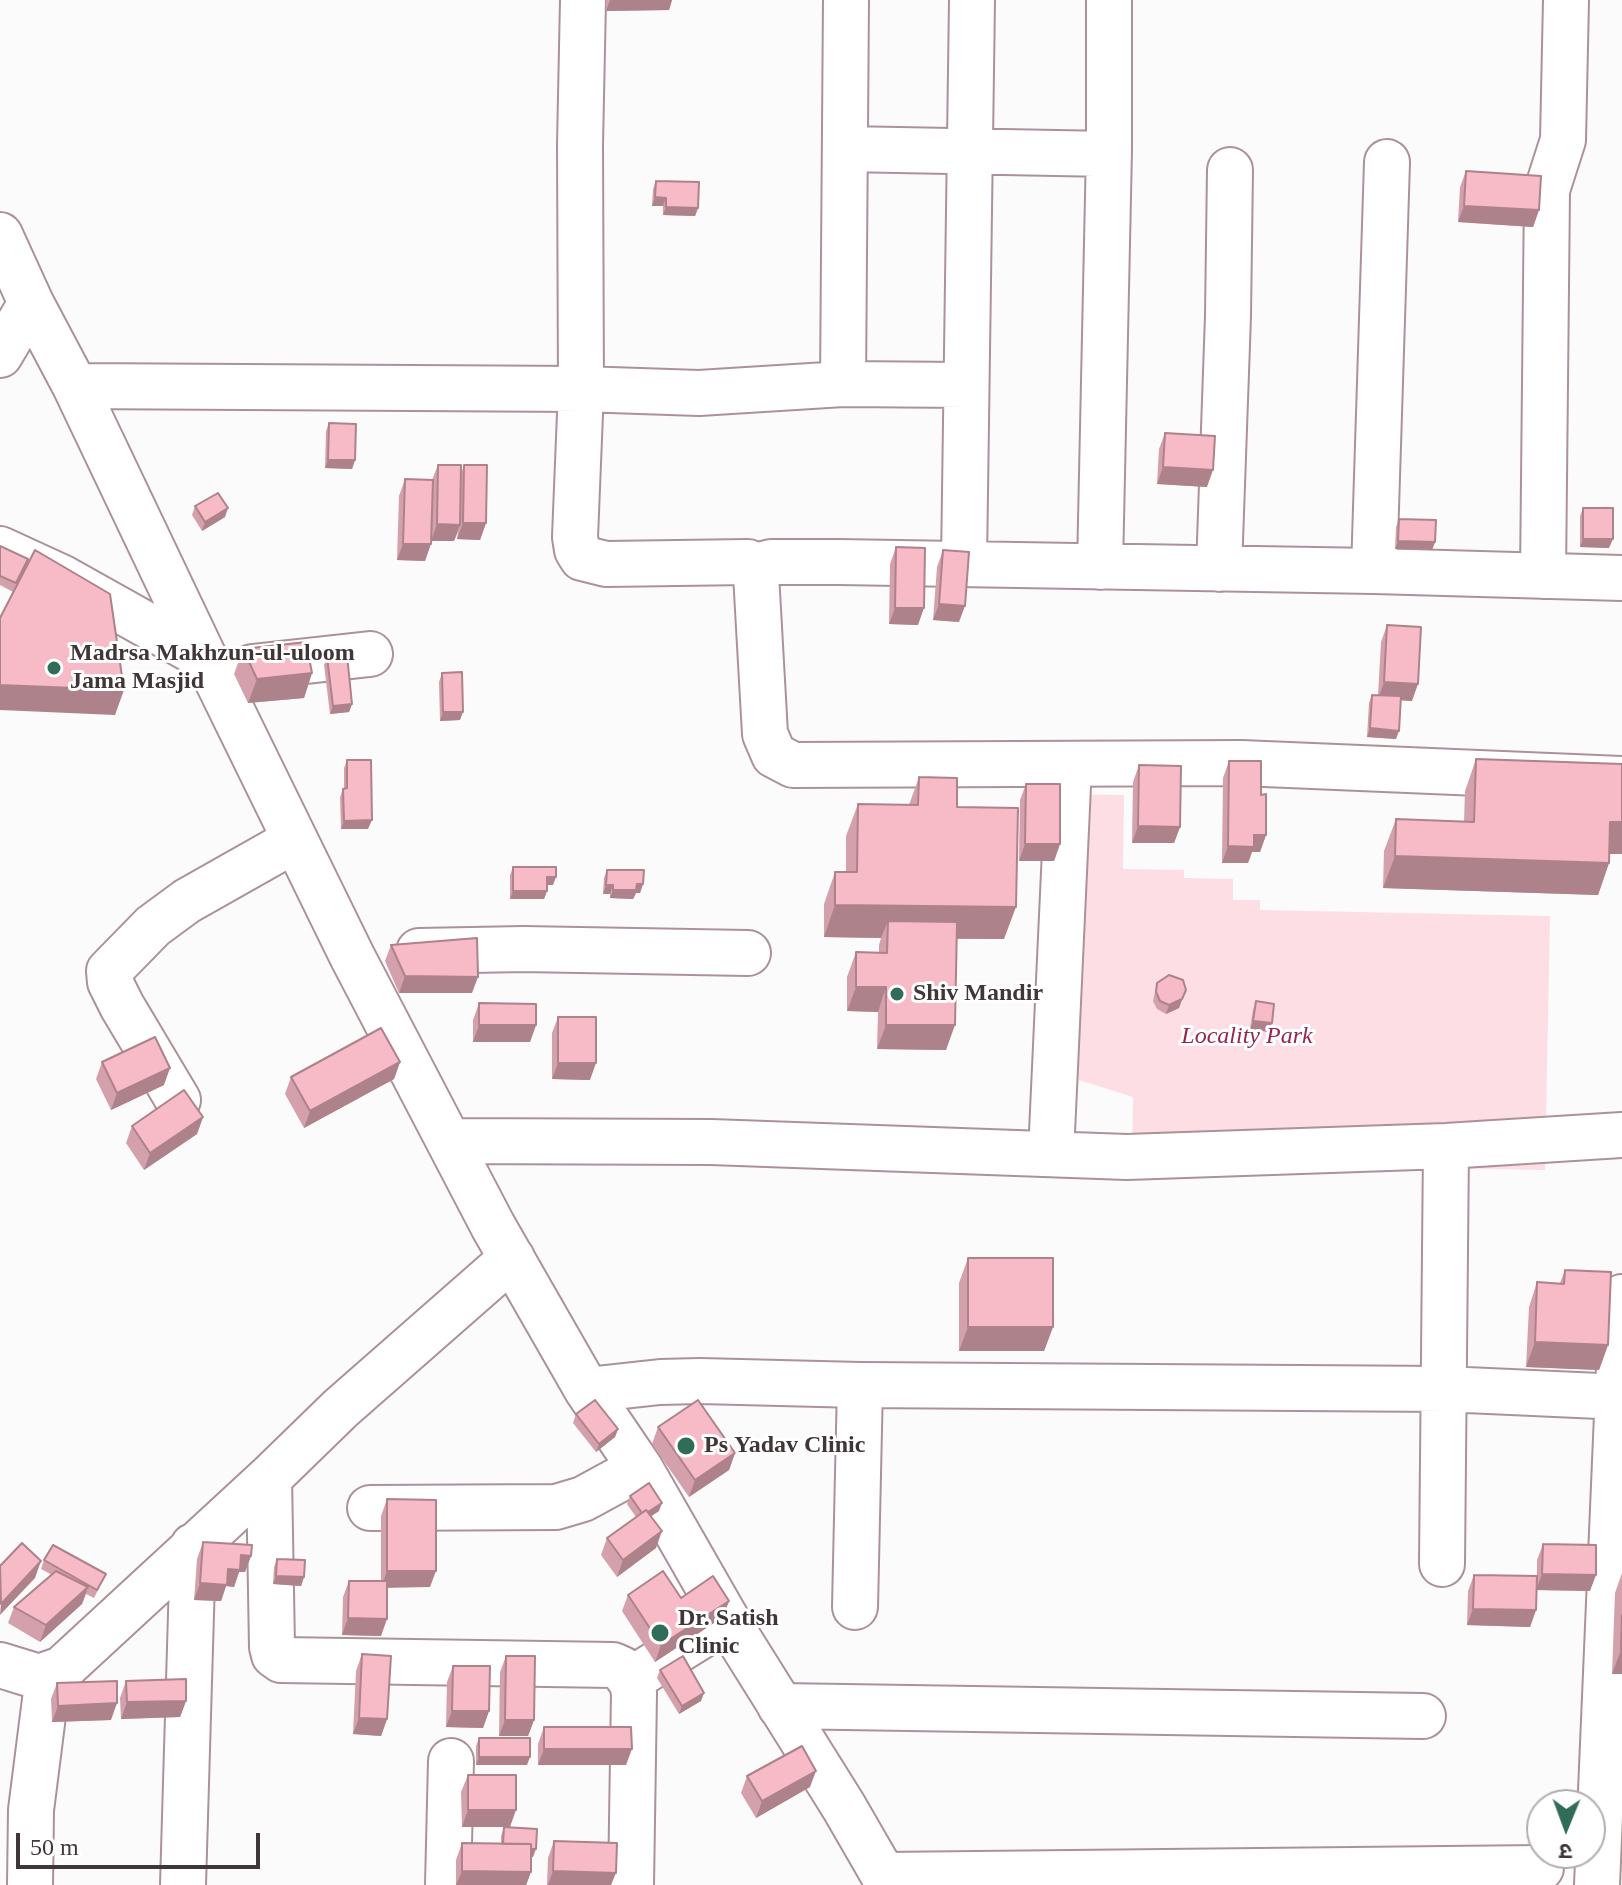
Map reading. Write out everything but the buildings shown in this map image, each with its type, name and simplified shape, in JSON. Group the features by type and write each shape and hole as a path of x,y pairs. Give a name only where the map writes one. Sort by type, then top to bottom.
{"street":[{"path":"583,0 577,550 582,558 606,564 748,562 757,585 765,734 774,755 782,761 793,765 1241,763 1622,779"},
{"path":"843,384 846,0"},
{"path":"964,563 972,0"},
{"path":"1100,567 1109,154 1109,0"},
{"path":"1543,576 1547,190 1563,140 1566,0"},
{"path":"845,149 1109,154"},
{"path":"1374,571 1387,162"},
{"path":"1219,569 1230,170"},
{"path":"0,235 352,956 512,1258 587,1390 640,1468 727,1620 886,1880 1526,1868"},
{"path":"0,355 31,303"},
{"path":"75,386 581,389 715,393 843,384 965,385"},
{"path":"0,549 61,577 209,664 370,654"},
{"path":"752,567 785,562 964,563 1622,578"},
{"path":"1051,1154 1069,764"},
{"path":"178,1100 114,990 109,971 153,926 187,901 295,840"},
{"path":"352,956 449,948 748,953"},
{"path":"449,1141 711,1142 1185,1156 1446,1146 1622,1135"},
{"path":"1442,1564 1446,1146"},
{"path":"0,1665 39,1677 62,1669 341,1408 512,1258"},
{"path":"1597,1885 1622,1297"},
{"path":"587,1390 700,1381 1444,1389 1619,1397"},
{"path":"855,1607 860,1385"},
{"path":"370,1508 556,1507 591,1495 640,1468"},
{"path":"269,1478 272,1647 274,1655 281,1660 613,1665 622,1669 634,1693 631,1885"},
{"path":"183,1885 193,1546"},
{"path":"630,1680 727,1620"},
{"path":"30,1885 31,1810 48,1676"},
{"path":"780,1706 1423,1716"},
{"path":"448,1885 451,1761"}],"green space":[{"name":"Locality Park","path":"1068,794 1124,795 1123,869 1184,870 1184,878 1233,879 1233,900 1260,900 1260,910 1550,916 1545,1170 1132,1162 1133,1097 1063,1075"}],"place":[{"name":"Madrsa Makhzun-ul-uloom Jama Masjid","path":"54,668"},
{"name":"Shiv Mandir","path":"897,994"},
{"name":"Ps Yadav Clinic","path":"686,1446"},
{"name":"Dr. Satish Clinic","path":"660,1633"}]}
